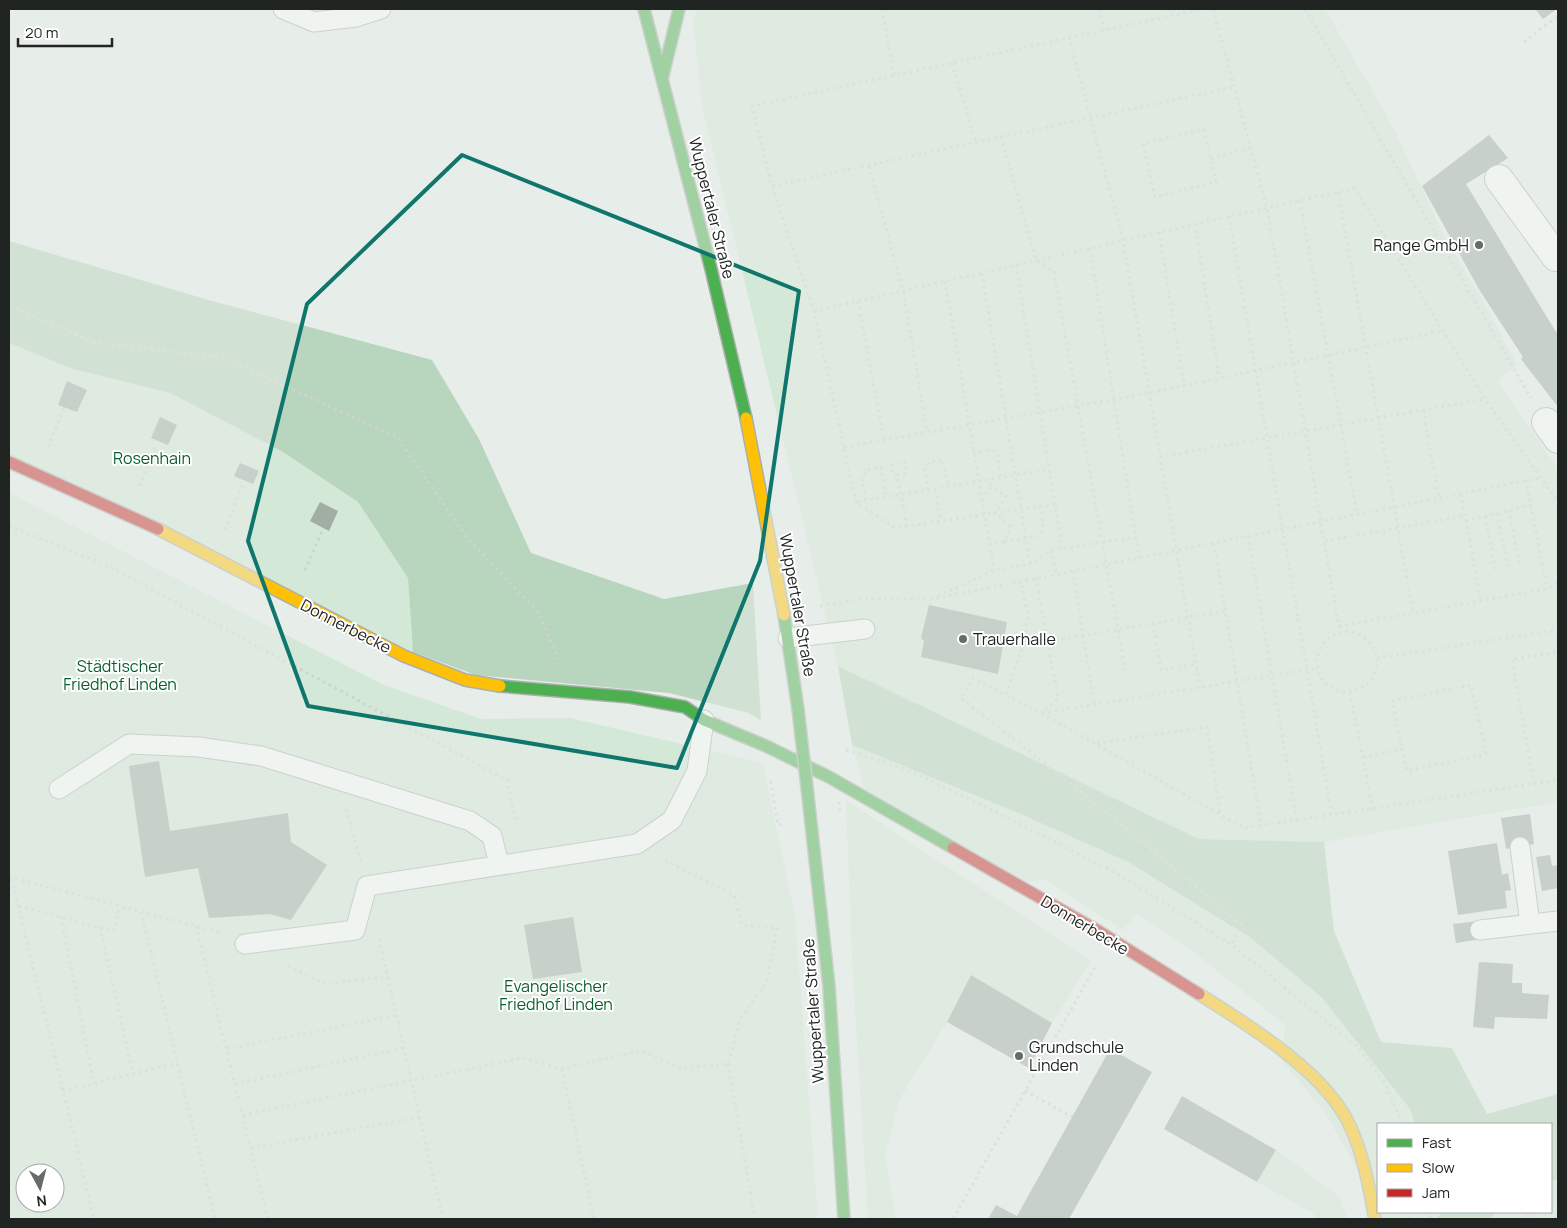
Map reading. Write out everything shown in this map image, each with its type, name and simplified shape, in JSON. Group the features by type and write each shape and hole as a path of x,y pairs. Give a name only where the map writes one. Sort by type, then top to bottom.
{"street":[{"name":"Wuppertaler Straße","path":"644,9 728,337 757,467 788,638 798,709 829,986 844,1219"},
{"path":"662,80 679,9"},
{"path":"1499,179 1558,258"},
{"name":"Donnerbecke","path":"9,462 128,514 214,556 404,656 472,682 579,692 685,707 704,720 766,746 829,777 1110,939 1267,1037 1324,1088 1350,1126 1370,1187 1375,1219"}],"lane":[{"path":"283,9 314,22 356,17 381,9"},
{"path":"788,638 865,629"},
{"path":"245,944 355,930 367,886 637,844 672,820 697,771 704,720"},
{"path":"59,789 129,744 199,747 261,756 470,822 492,836 499,865"},
{"path":"1520,847 1530,924"},
{"path":"1480,930 1558,921"}],"path":[{"path":"882,9 894,75"},
{"path":"1099,9 1104,30"},
{"path":"1055,504 895,528 856,502 814,311 772,186 752,106 1203,9"},
{"path":"1214,9 1267,208 1340,632"},
{"path":"1305,9 1552,431"},
{"path":"1524,42 1558,16"},
{"path":"1069,37 1123,240 1200,688"},
{"path":"952,63 976,143"},
{"path":"772,186 1234,87"},
{"path":"1204,129 1211,160 1216,182 1155,197 1142,144 1204,129"},
{"path":"1002,137 1036,260 1054,272 1126,675"},
{"path":"1211,160 1250,147"},
{"path":"869,166 903,290 927,432"},
{"path":"814,311 1355,188 1485,400 1558,502"},
{"path":"1338,192 1413,613"},
{"path":"1300,201 1358,514"},
{"path":"1229,216 1257,370 1332,816"},
{"path":"1195,224 1219,378"},
{"path":"1159,232 1184,385"},
{"path":"1090,248 1139,558"},
{"path":"1016,265 1062,548"},
{"path":"982,273 1030,564"},
{"path":"944,281 994,570"},
{"path":"858,301 884,440"},
{"path":"9,306 93,342 222,357 397,437 468,539 539,612 557,659 579,692"},
{"path":"844,447 1149,393 1442,331"},
{"path":"1160,457 1485,400"},
{"path":"34,474 43,460 64,408"},
{"path":"1423,410 1439,498"},
{"path":"128,514 156,444"},
{"path":"973,452 992,450 998,456 1001,478"},
{"path":"928,490 925,470 929,462 943,460 948,486"},
{"path":"897,475 906,473 905,462 891,464 893,474 897,475 906,526"},
{"path":"866,500 862,479 867,470 880,467 886,497"},
{"path":"856,502 1049,469"},
{"path":"828,604 862,599 933,599 1540,478"},
{"path":"990,479 992,486 1006,496 995,513"},
{"path":"1526,480 1547,589"},
{"path":"214,556 243,484"},
{"path":"981,501 992,486"},
{"path":"936,488 941,521"},
{"path":"1460,494 1481,601"},
{"path":"1466,521 1531,505"},
{"path":"989,544 1039,536 1044,530 1041,506"},
{"path":"1509,510 1520,567"},
{"path":"995,513 1011,526 1004,542"},
{"path":"1498,513 1508,569"},
{"path":"1325,541 1465,516"},
{"path":"1485,516 1496,571"},
{"path":"9,526 106,565 507,780 523,862"},
{"path":"292,598 323,529"},
{"path":"1248,536 1297,821"},
{"path":"933,599 994,570 1030,564 1052,550 1136,537"},
{"path":"1214,543 1261,826"},
{"path":"1052,550 1056,574"},
{"path":"1073,571 1094,705"},
{"path":"1036,578 1058,698 1041,713"},
{"path":"1006,694 1023,646 1028,616 1021,581"},
{"path":"1339,626 1547,589 1558,583"},
{"path":"1004,641 1023,646 1225,611"},
{"path":"1153,623 1161,670 1196,664"},
{"path":"1377,658 1558,630"},
{"path":"1340,632 1360,635 1368,640 1377,658 1376,670 1371,680 1362,688 1350,692 1337,691 1326,684 1318,674 1316,661 1320,648 1329,638 1340,632"},
{"path":"1534,784 1512,659 1558,652"},
{"path":"1041,713 1318,668"},
{"path":"1232,945 1241,924 961,698 973,678 1041,713 1244,828 1373,810 1558,780"},
{"path":"1471,685 1486,754 1407,771 1402,749 1392,701 1471,685"},
{"path":"1350,692 1373,810"},
{"path":"1095,744 1206,727 1220,814"},
{"path":"840,748 911,771 1012,820 1121,876 1232,945 1357,1046 1385,1083 1402,1123"},
{"path":"1363,757 1402,749"},
{"path":"338,780 367,886"},
{"path":"637,844 671,865 734,895 742,925 777,928 767,982 740,1020 728,1064 756,1219"},
{"path":"10,878 19,906 94,1219"},
{"path":"10,878 224,934 325,984 388,976"},
{"path":"19,906 113,931 120,907"},
{"path":"141,912 215,1219"},
{"path":"61,917 94,1084"},
{"path":"196,926 268,1219"},
{"path":"100,928 134,1074"},
{"path":"378,931 443,1219"},
{"path":"953,1219 1110,939"},
{"path":"227,1049 397,1015"},
{"path":"235,1084 404,1048"},
{"path":"243,1115 522,1058 562,1069 642,1050 679,1068 728,1064"},
{"path":"63,1091 177,1063"},
{"path":"562,1069 594,1219"},
{"path":"1025,1091 1072,1116"},
{"path":"251,1148 420,1117"},
{"path":"1521,1219 1533,1213"}],"highlighted area":[{"path":"462,155 799,291 760,561 677,768 308,706 248,541 307,304"}],"green space":[{"path":"697,9 1325,9 1392,125 1444,236 1484,303 1517,365 1498,381 1558,469 1558,802 1324,842 1199,839 838,666 702,106 693,19"},
{"path":"9,241 212,301 432,360 479,439 531,553 664,599 753,583 761,721 749,713 669,693 476,675 413,652 408,578 358,502 283,452 170,393 73,369 9,343"},
{"name":"Rosenhain","path":"9,343 73,369 169,393 283,452 358,502 408,578 413,652 9,458"},
{"name":"Evangelischer Friedhof Linden","path":"9,493 384,685 481,719 570,718 763,763 795,917 818,1219 9,1219"},
{"path":"838,666 1199,839 1324,842 1334,931 1381,1042 1452,1048 1487,1114 1558,1094 1558,1179 1552,1182 1552,1123 1415,1123 1410,1109 1322,998 1251,938 1128,862 1016,812 852,745"},
{"path":"852,745 1016,812 1128,862 1251,938 1322,998 1410,1109 1415,1123 1377,1123 1377,1211 1371,1195 1326,1114 1282,1061 1285,1025 1195,953 1137,913 1123,930 1046,880 1017,882 864,788"},
{"path":"846,800 1091,961 1052,1023 971,975 947,1022 899,1100 885,1156 896,1219 868,1219 852,957"},
{"path":"1276,1150 1339,1196 1347,1219 1316,1219 1313,1213 1257,1182"},
{"path":"1558,1179 1558,1219 1491,1219 1494,1213 1552,1213 1552,1182"},
{"path":"1378,1213 1440,1213 1437,1219 1380,1219"},
{"path":"1440,1213 1494,1213 1491,1219 1437,1219"}],"building":[{"path":"1535,9 1557,9 1543,19"},
{"name":"Range GmbH","path":"1489,135 1508,158 1466,184 1556,332 1558,330 1558,407 1521,359 1523,357 1480,291 1422,186"},
{"path":"67,381 87,390 77,412 58,405"},
{"path":"160,417 177,425 168,445 151,438"},
{"path":"240,463 259,471 253,484 234,476"},
{"path":"320,502 338,511 329,531 310,521"},
{"name":"Trauerhalle","path":"929,605 1007,622 998,674 921,657 924,641 921,638"},
{"path":"159,761 170,831 288,813 291,842 327,865 291,920 270,914 209,918 198,868 145,877 129,766"},
{"path":"1530,814 1534,844 1506,849 1501,818"},
{"path":"1497,843 1502,875 1508,873 1511,890 1505,891 1507,908 1458,915 1448,851"},
{"path":"1550,855 1552,866 1558,865 1558,888 1542,891 1536,857"},
{"path":"573,917 582,972 533,979 524,925"},
{"path":"1478,921 1481,939 1456,943 1453,924"},
{"path":"1479,962 1513,964 1512,983 1522,983 1522,993 1549,995 1547,1019 1495,1017 1494,1029 1473,1027"},
{"path":"971,975 1052,1023 1029,1068 947,1022"},
{"path":"1110,1049 1152,1072 1069,1219 988,1219 996,1205 1017,1216"},
{"path":"1182,1096 1276,1150 1257,1182 1164,1129"}],"traffic: fast":[{"path":"644,9 711,269 746,418"},
{"path":"662,79 679,9"},
{"path":"784,615 798,709"},
{"path":"500,686 630,697 685,707 704,720 766,746 829,777 953,848"},
{"path":"798,709 808,796"},
{"path":"808,796 829,986 844,1219"}],"traffic: slow":[{"path":"746,418 784,615"},
{"path":"158,529 404,656 465,680 500,686"},
{"path":"1199,994 1284,1051 1305,1069 1339,1106 1350,1126 1359,1149 1366,1172 1375,1219"}],"traffic: jam":[{"path":"9,462 158,529"},
{"path":"953,848 1095,929 1199,994"}],"place":[{"name":"Range GmbH","path":"1479,245"},
{"name":"Trauerhalle","path":"963,639"},
{"name":"Grundschule Linden","path":"1019,1056"}],"park label":[{"name":"Städtischer Friedhof Linden","path":"120,675"}]}
